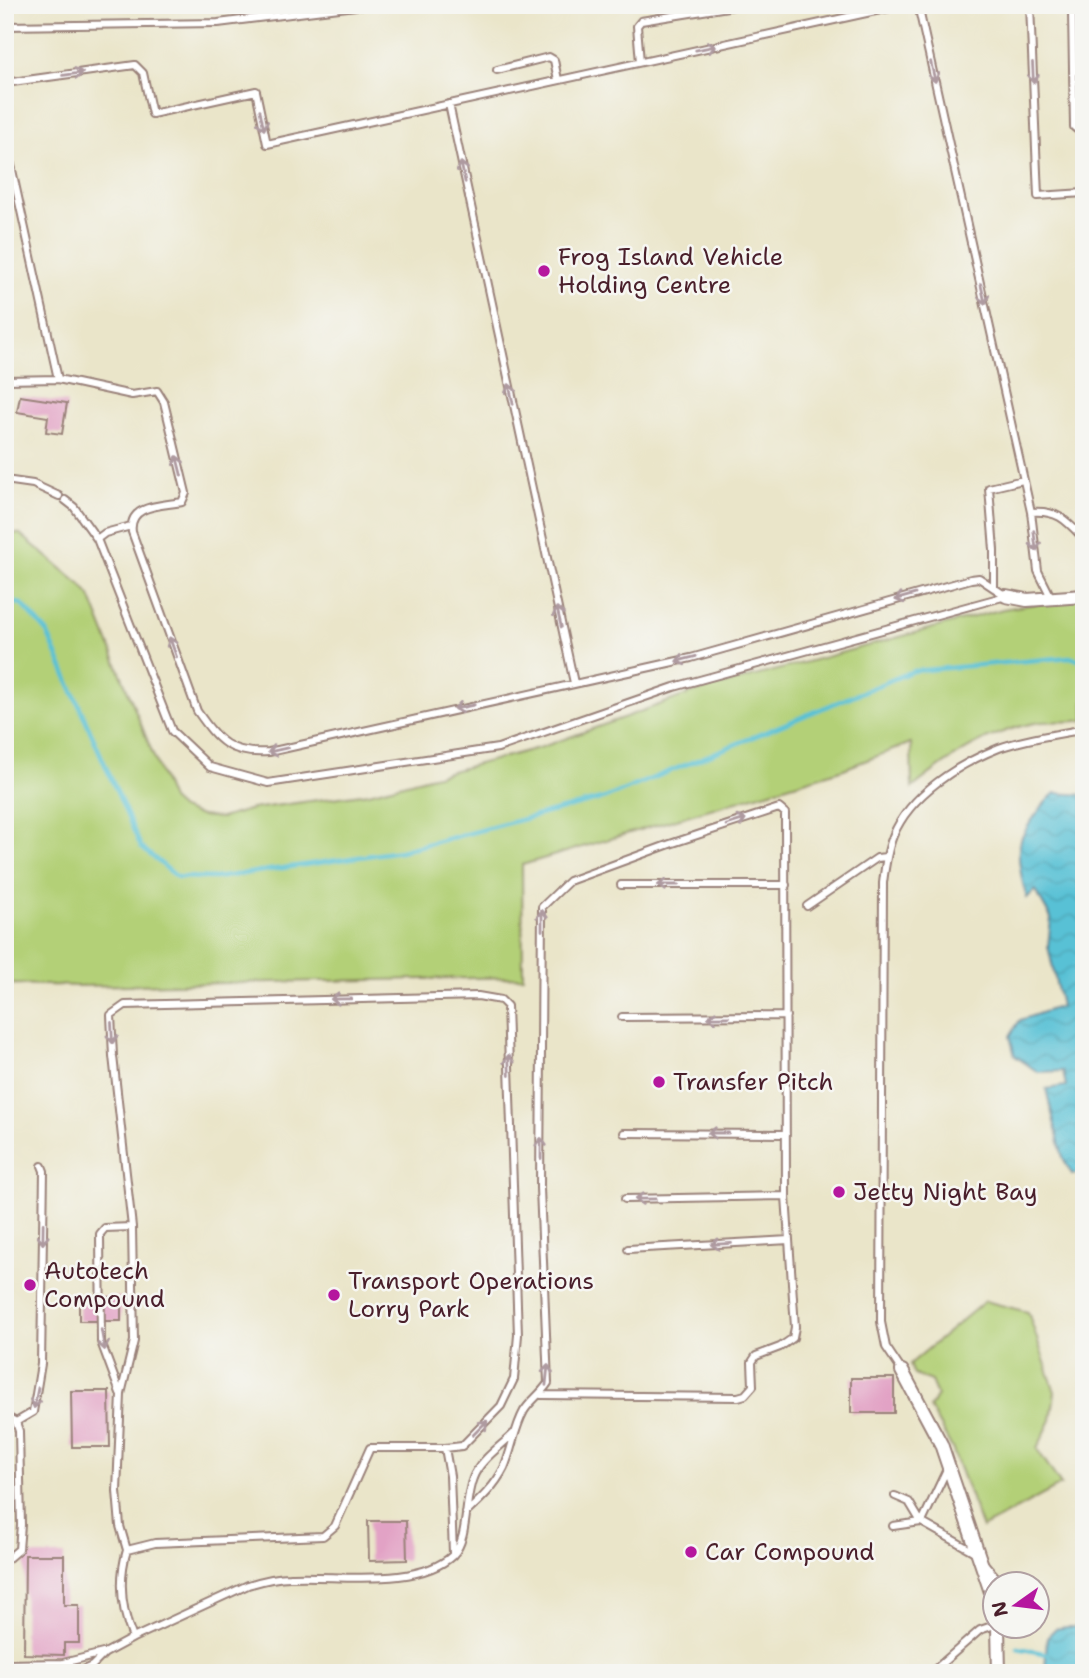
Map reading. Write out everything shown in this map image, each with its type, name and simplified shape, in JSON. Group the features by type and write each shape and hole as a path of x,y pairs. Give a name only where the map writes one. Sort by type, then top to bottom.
{"street":[{"path":"1006,596 1027,600 1084,596"},
{"path":"902,1371 941,1444 984,1570"},
{"path":"997,1640 999,1673"}],"lane":[{"path":"5,26 219,23 365,5"},
{"path":"640,62 637,26 641,21 740,5"},
{"path":"5,83 135,65 143,73 152,114 256,92 267,144 903,5"},
{"path":"919,5 1031,512 1038,571 1051,598"},
{"path":"1030,5 1038,196 1084,193"},
{"path":"1083,5 1072,12 1074,127 1084,135"},
{"path":"497,70 549,57 554,60 558,80"},
{"path":"449,104 574,683"},
{"path":"5,138 58,379"},
{"path":"5,380 58,379 132,394 157,391 164,402 186,493 182,502 135,514 131,526 136,548 197,711 224,745 251,754 691,658 971,579 979,578 1006,596"},
{"path":"5,480 33,484 62,498 74,507 97,539 172,731 210,767 268,783 498,748 674,687 1006,596"},
{"path":"995,588 989,488 1023,480"},
{"path":"1031,512 1048,511 1068,522 1084,539"},
{"path":"97,539 105,533 131,526"},
{"path":"902,1371 886,1347 881,1322 883,883 886,857 901,820 915,803 962,766 1000,748 1084,729"},
{"path":"466,1513 491,1489 505,1466 523,1412 532,1400 541,1395 745,1395 753,1386 752,1362 756,1356 780,1348 793,1338 795,1328 786,1196 785,813 779,808 569,881 542,907 540,1188 549,1373 548,1383 541,1395"},
{"path":"807,906 877,858 886,857"},
{"path":"621,885 786,885"},
{"path":"127,1550 155,1543 323,1536 335,1526 370,1448 462,1446 501,1406 514,1379 519,1335 507,1006 501,1000 478,996 125,1005 111,1015 132,1227 134,1341 121,1394 117,1491 120,1526 127,1550 120,1580 125,1620 133,1638"},
{"path":"622,1017 786,1016"},
{"path":"624,1133 786,1133"},
{"path":"16,1422 33,1412 41,1364 42,1166"},
{"path":"625,1199 786,1196"},
{"path":"121,1394 101,1342 100,1234 105,1228 132,1227"},
{"path":"628,1249 789,1240"},
{"path":"5,1416 16,1422 19,1431 20,1541 19,1549 5,1561"},
{"path":"5,1664 63,1663 105,1653 248,1585 264,1580 289,1577 404,1576 428,1570 453,1555 460,1544 473,1478 488,1458 515,1432"},
{"path":"445,1448 450,1476 453,1555"},
{"path":"921,1522 949,1465"},
{"path":"895,1496 909,1502 921,1522 980,1557 991,1570"},
{"path":"893,1526 921,1522"},
{"path":"931,1673 981,1630"},
{"path":"77,1673 92,1666 105,1653"}],"green space":[{"path":"5,532 20,534 81,585 90,596 171,800 181,809 200,816 221,818 252,809 369,793 542,747 692,693 1003,609 1084,596 1084,720 1035,723 1001,733 969,748 912,788 911,743 841,770 522,865 523,977 80,986 9,984 5,1024"},
{"path":"985,1301 1028,1312 1055,1392 1051,1420 1037,1449 1061,1485 982,1528 952,1448 930,1408 937,1395 931,1381 914,1375 910,1364"}],"water":[{"path":"1055,793 1084,795 1084,1174 1072,1174 1063,1158 1046,1089 1066,1086 1063,1071 1038,1072 1015,1056 1010,1036 1020,1020 1061,1006 1048,946 1051,918 1035,890 1027,898 1019,855 1025,831"},
{"path":"1084,1627 1084,1673 1045,1673 1047,1640 1050,1640 1050,1634 1055,1629"}],"building":[{"path":"20,396 67,403 62,434 46,432 48,417 17,412"},
{"path":"79,1297 121,1297 121,1321 79,1321"},
{"path":"851,1378 894,1378 894,1413 851,1413"},
{"path":"71,1391 109,1391 110,1447 72,1447"},
{"path":"368,1521 406,1521 407,1560 369,1561"},
{"path":"25,1555 64,1555 64,1605 79,1605 79,1643 64,1643 64,1655 24,1654"}],"waterway":[{"path":"5,601 22,604 47,632 141,847 177,877 215,878 400,851 605,798 913,671 1070,657 1084,662"},
{"path":"1018,1648 1048,1654"}],"place":[{"name":"Frog Island Vehicle Holding Centre","path":"544,271"},
{"name":"Transfer Pitch","path":"659,1082"},
{"name":"Jetty Night Bay","path":"839,1192"},
{"name":"Autotech Compound","path":"30,1285"},
{"name":"Transport Operations Lorry Park","path":"334,1295"},
{"name":"Car Compound","path":"691,1552"}]}
